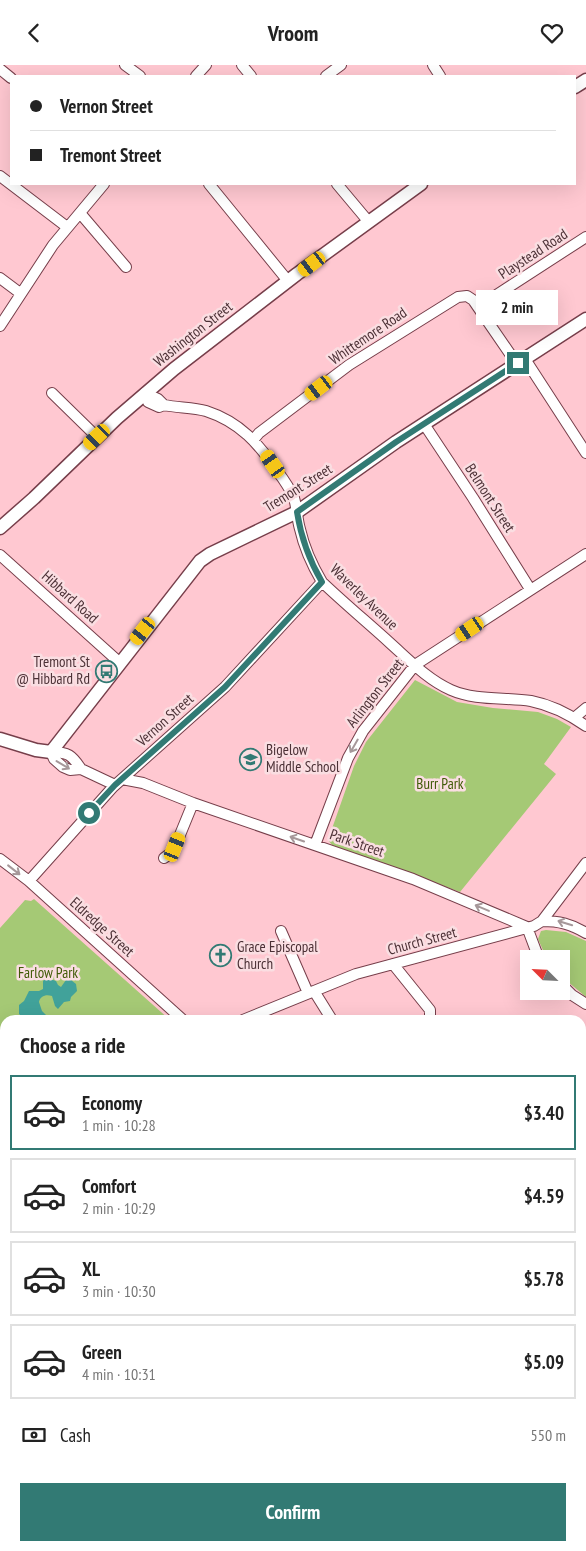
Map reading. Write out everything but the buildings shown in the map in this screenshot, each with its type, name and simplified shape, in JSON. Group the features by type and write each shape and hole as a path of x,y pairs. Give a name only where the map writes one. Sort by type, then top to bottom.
{"main road":[{"name":"Washington Street","path":"1,525 42,491 145,393 197,350 368,221 420,185"},
{"name":"Tremont Street","path":"50,752 200,561 210,554 297,512 424,424 586,319"},
{"name":"Park Street","path":"0,739 36,750 50,752"}],"street":[{"path":"125,65 139,75"},
{"path":"197,75 206,65"},
{"path":"242,65 250,75"},
{"path":"327,75 341,65"},
{"path":"0,69 10,77"},
{"path":"0,176 10,184"},
{"path":"12,185 67,227"},
{"path":"0,325 20,293 67,227 103,185"},
{"path":"210,185 288,281"},
{"path":"338,185 368,221"},
{"path":"80,213 126,267"},
{"name":"Playstead Road","path":"478,307 586,237"},
{"path":"0,278 20,293"},
{"name":"Whittemore Road","path":"254,439 259,433 349,365 448,301 467,296 478,307"},
{"path":"478,307 522,361 586,453"},
{"path":"52,393 97,437"},
{"name":"Waverley Avenue","path":"145,393 158,399 164,405 204,411 224,418 254,439 289,488 307,552 312,566 322,582 433,679 451,690 472,696 531,701 561,711 586,726"},
{"name":"Belmont Street","path":"424,424 530,589"},
{"name":"Arlington Street","path":"315,845 355,744 415,665 586,554"},
{"name":"Hibbard Road","path":"0,555 119,662"},
{"name":"Vernon Street","path":"29,881 118,782 231,681 322,582"},
{"path":"574,718 586,708"},
{"name":"Park Street","path":"50,752 64,752 74,759 81,769 118,782 143,783 193,803 413,879 527,927"},
{"path":"140,763 143,783"},
{"path":"164,858 175,847 193,803"},
{"name":"Eldredge Street","path":"0,859 29,881 177,1015"},
{"path":"542,921 586,863"},
{"path":"542,921 571,924 586,933"},
{"name":"Church Street","path":"255,1015 356,974 527,927 542,921"},
{"path":"527,927 536,950"},
{"path":"281,931 311,992 328,1015"},
{"path":"393,964 430,1010 430,1015"},
{"path":"570,993 586,1004"}],"green space":[{"name":"Burr Park","path":"415,680 457,702 493,708 538,712 571,727 544,764 556,774 460,892 332,845 328,840 354,766 366,742"},
{"name":"Farlow Park","path":"34,899 164,1015 0,1015 0,928 25,900 31,901"},
{"path":"541,931 566,932 586,941 586,997 570,984 570,950 543,950 538,939"}],"water":[{"path":"47,978 56,981 61,987 66,980 71,980 76,984 77,991 70,1001 64,1002 58,1009 52,996 46,995 42,997 39,1002 42,1011 46,1015 20,1015 19,1005 24,1001 29,991 43,989 43,981"}],"place":[{"name":"Tremont St @ Hibbard Rd","path":"106,671"},
{"name":"Bigelow Middle School","path":"250,759"},
{"name":"Grace Episcopal Church","path":"221,956"}],"route":[{"path":"89,813 115,785 225,687 322,582 312,566 300,530 297,512 396,442 518,363"}]}
